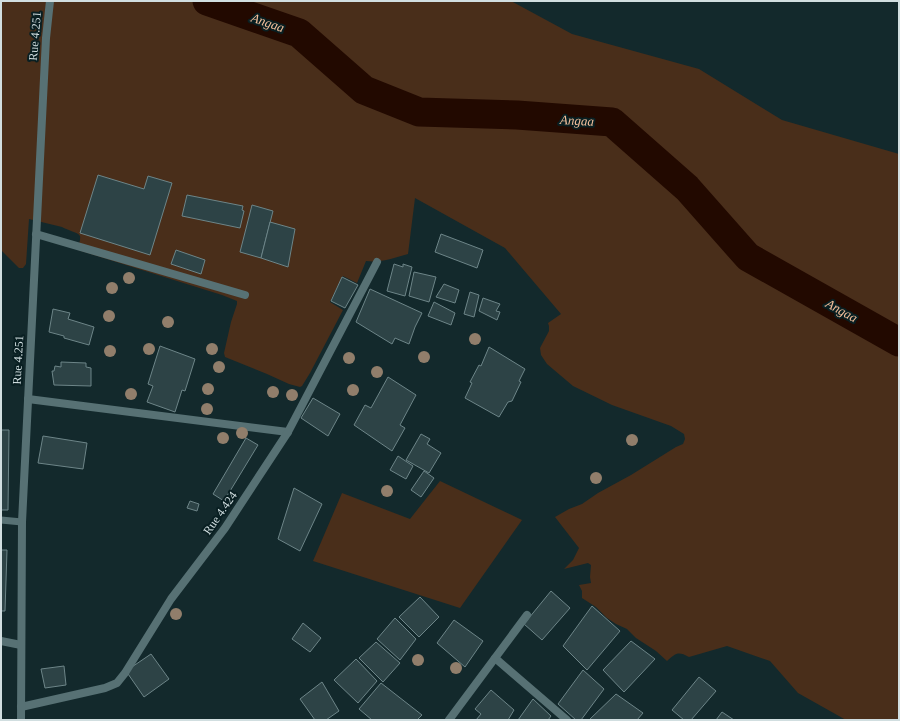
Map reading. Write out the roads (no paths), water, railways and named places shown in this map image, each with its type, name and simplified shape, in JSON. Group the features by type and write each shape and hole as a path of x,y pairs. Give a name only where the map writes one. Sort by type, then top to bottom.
{"street":[{"name":"Rue 4.251","path":"21,720 22,522 46,38 50,1"},
{"path":"36,234 245,295"},
{"name":"Rue 4.424","path":"21,707 104,688 116,683 125,673 171,599 225,528 288,432 377,262"},
{"path":"28,399 288,432"},
{"path":"449,720 527,615"},
{"path":"1,641 21,645"},
{"path":"495,658 567,720"}],"lane":[{"path":"1,520 22,522"}],"waterway":[{"name":"Angaa","path":"207,1 299,33 364,90 419,112 517,115 612,122 687,188 748,257 899,342"}]}
